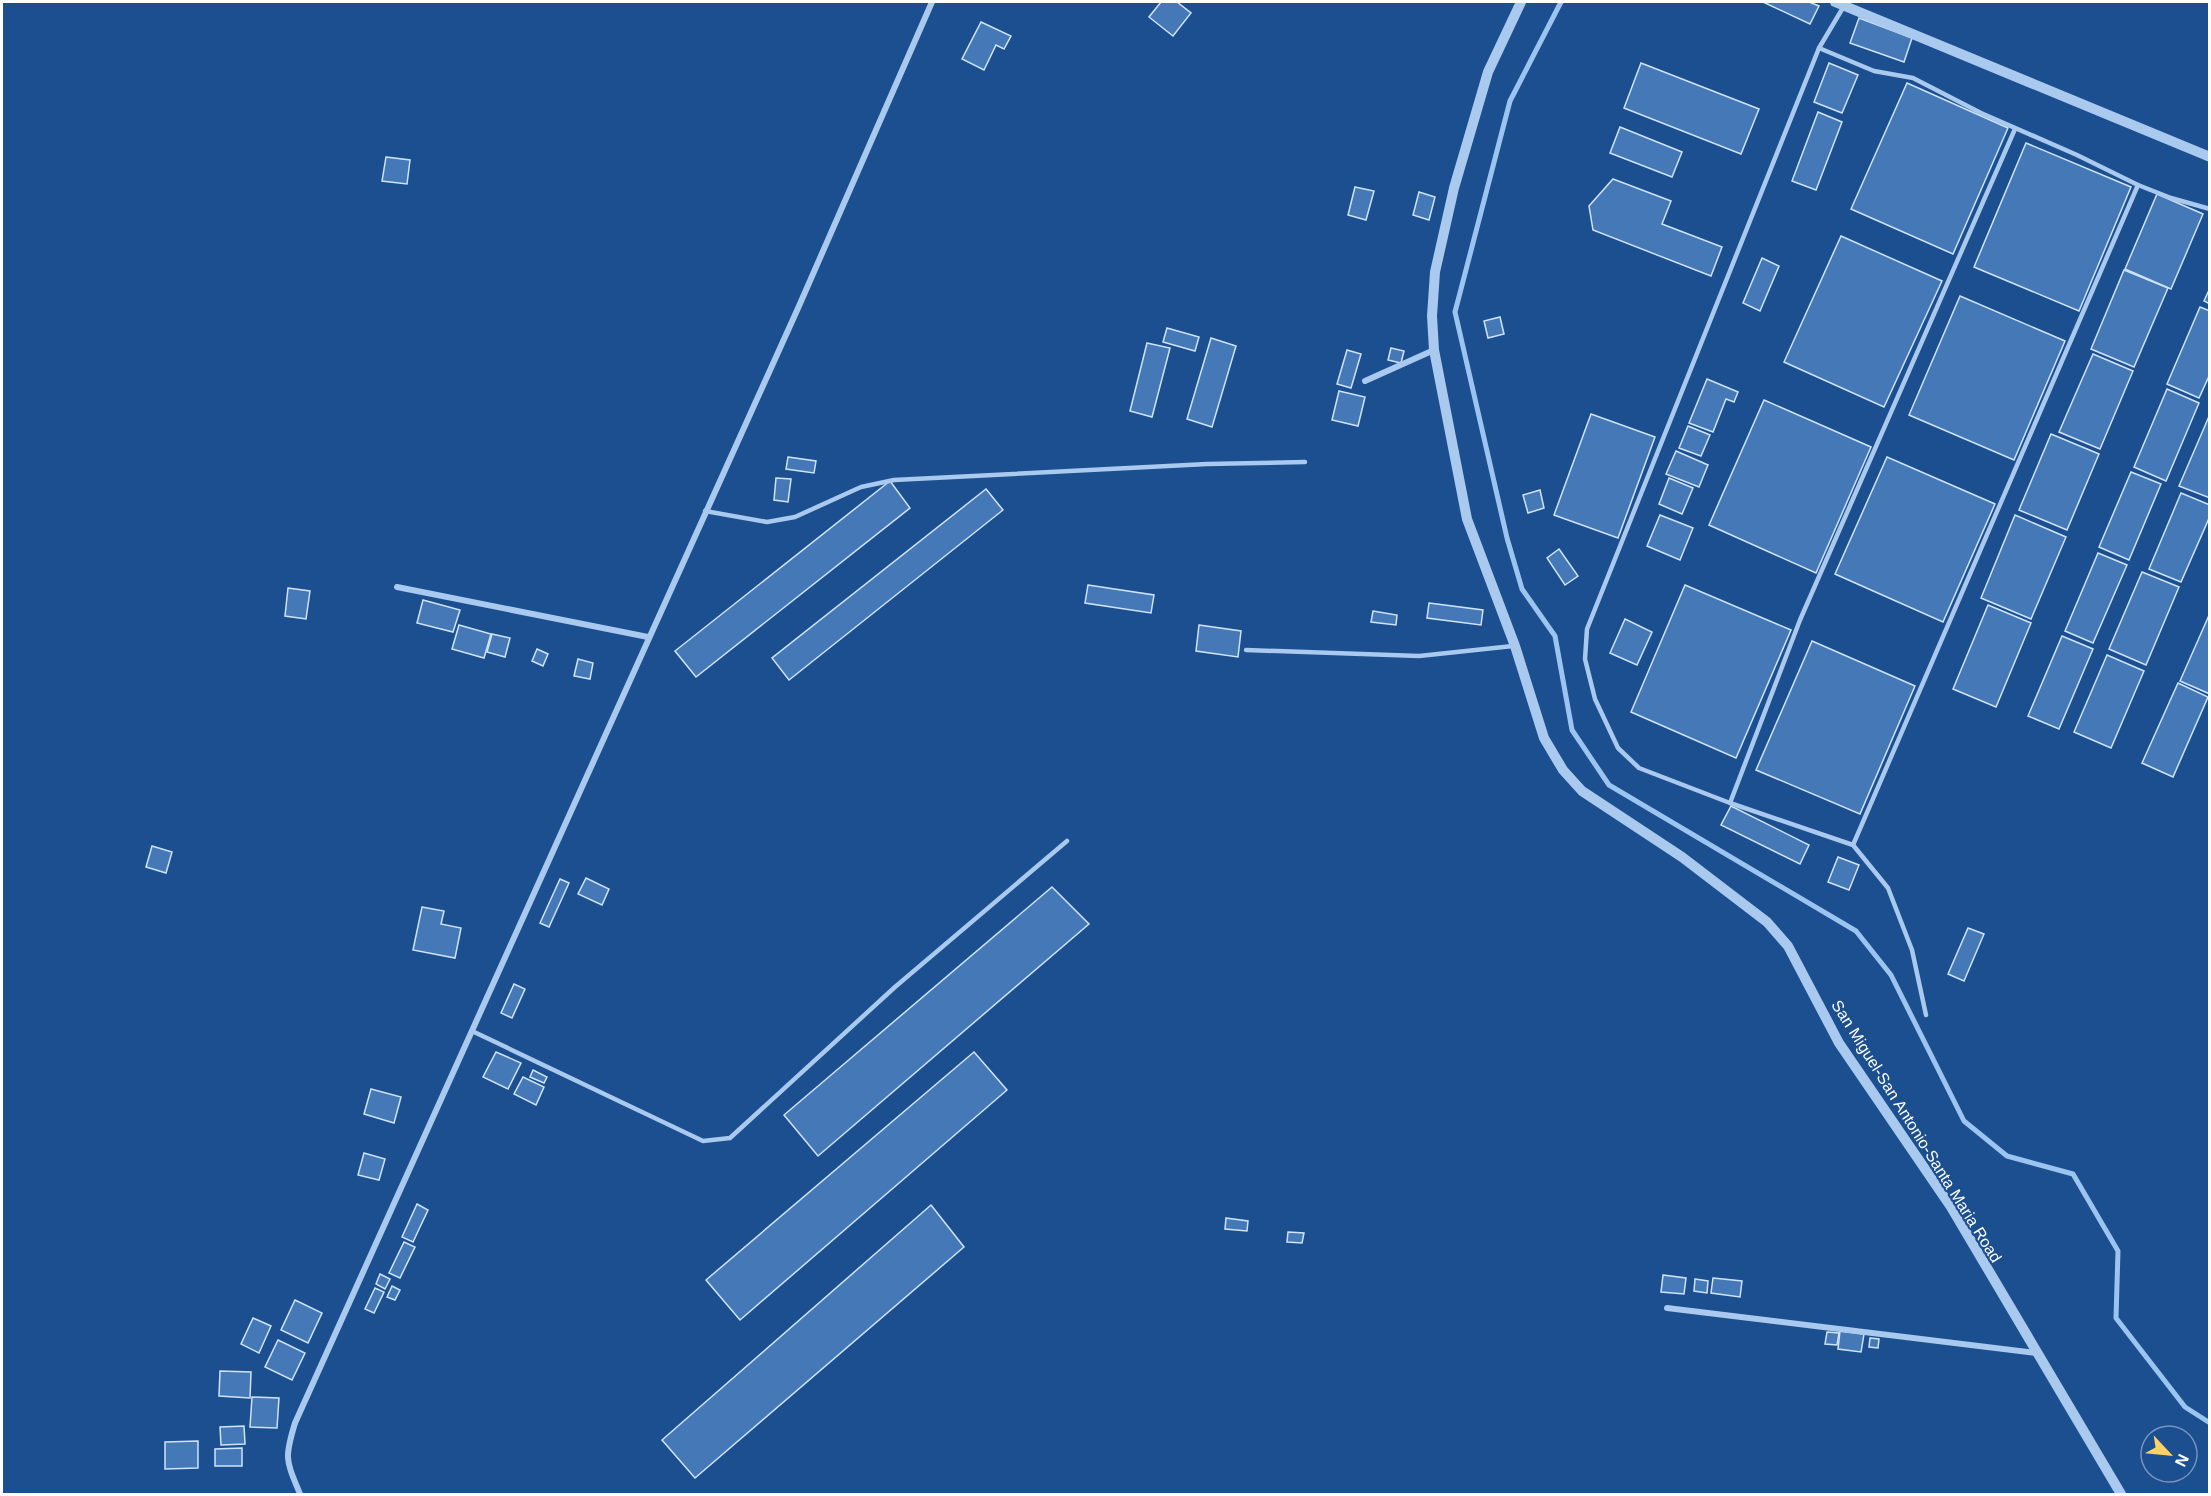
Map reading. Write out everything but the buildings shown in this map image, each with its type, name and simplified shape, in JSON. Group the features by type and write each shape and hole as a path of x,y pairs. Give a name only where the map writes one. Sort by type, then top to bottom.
{"street":[{"path":"300,1494 286,1461 295,1423 799,306 932,2"},
{"name":"San Miguel-San Antonio-Santa Maria Road","path":"1521,2 1488,72 1454,188 1435,272 1432,316 1434,350 1467,519 1515,646 1544,738 1569,777 1582,790 1682,857 1767,922 1788,945 1839,1043 1951,1207 2121,1494"},
{"path":"1839,4 2210,157"},
{"path":"1365,381 1434,350"},
{"path":"397,587 648,637"},
{"path":"1667,1308 2037,1353"}],"lane":[{"path":"1839,4 1819,48 1587,629 1586,659 1595,699 1618,748 1639,768 1730,803 1853,845 1888,888 1912,950 1926,1015"},
{"path":"1819,48 1874,71 1913,78 1981,113 2138,184 2171,198 2210,209"},
{"path":"1730,803 1800,620 2016,129"},
{"path":"1853,845 2138,184"},
{"path":"705,511 767,522 795,517 861,488 894,480 1305,462"},
{"path":"1246,650 1419,656 1515,646"},
{"path":"472,1031 703,1141 730,1138 895,987 1067,842"}],"waterway":[{"path":"1561,2 1510,101 1455,312 1507,538 1522,589 1555,636 1572,730 1609,785 1856,931 1891,975 1964,1121 2007,1156 2073,1174 2118,1251 2116,1318 2185,1407 2210,1423"}]}
